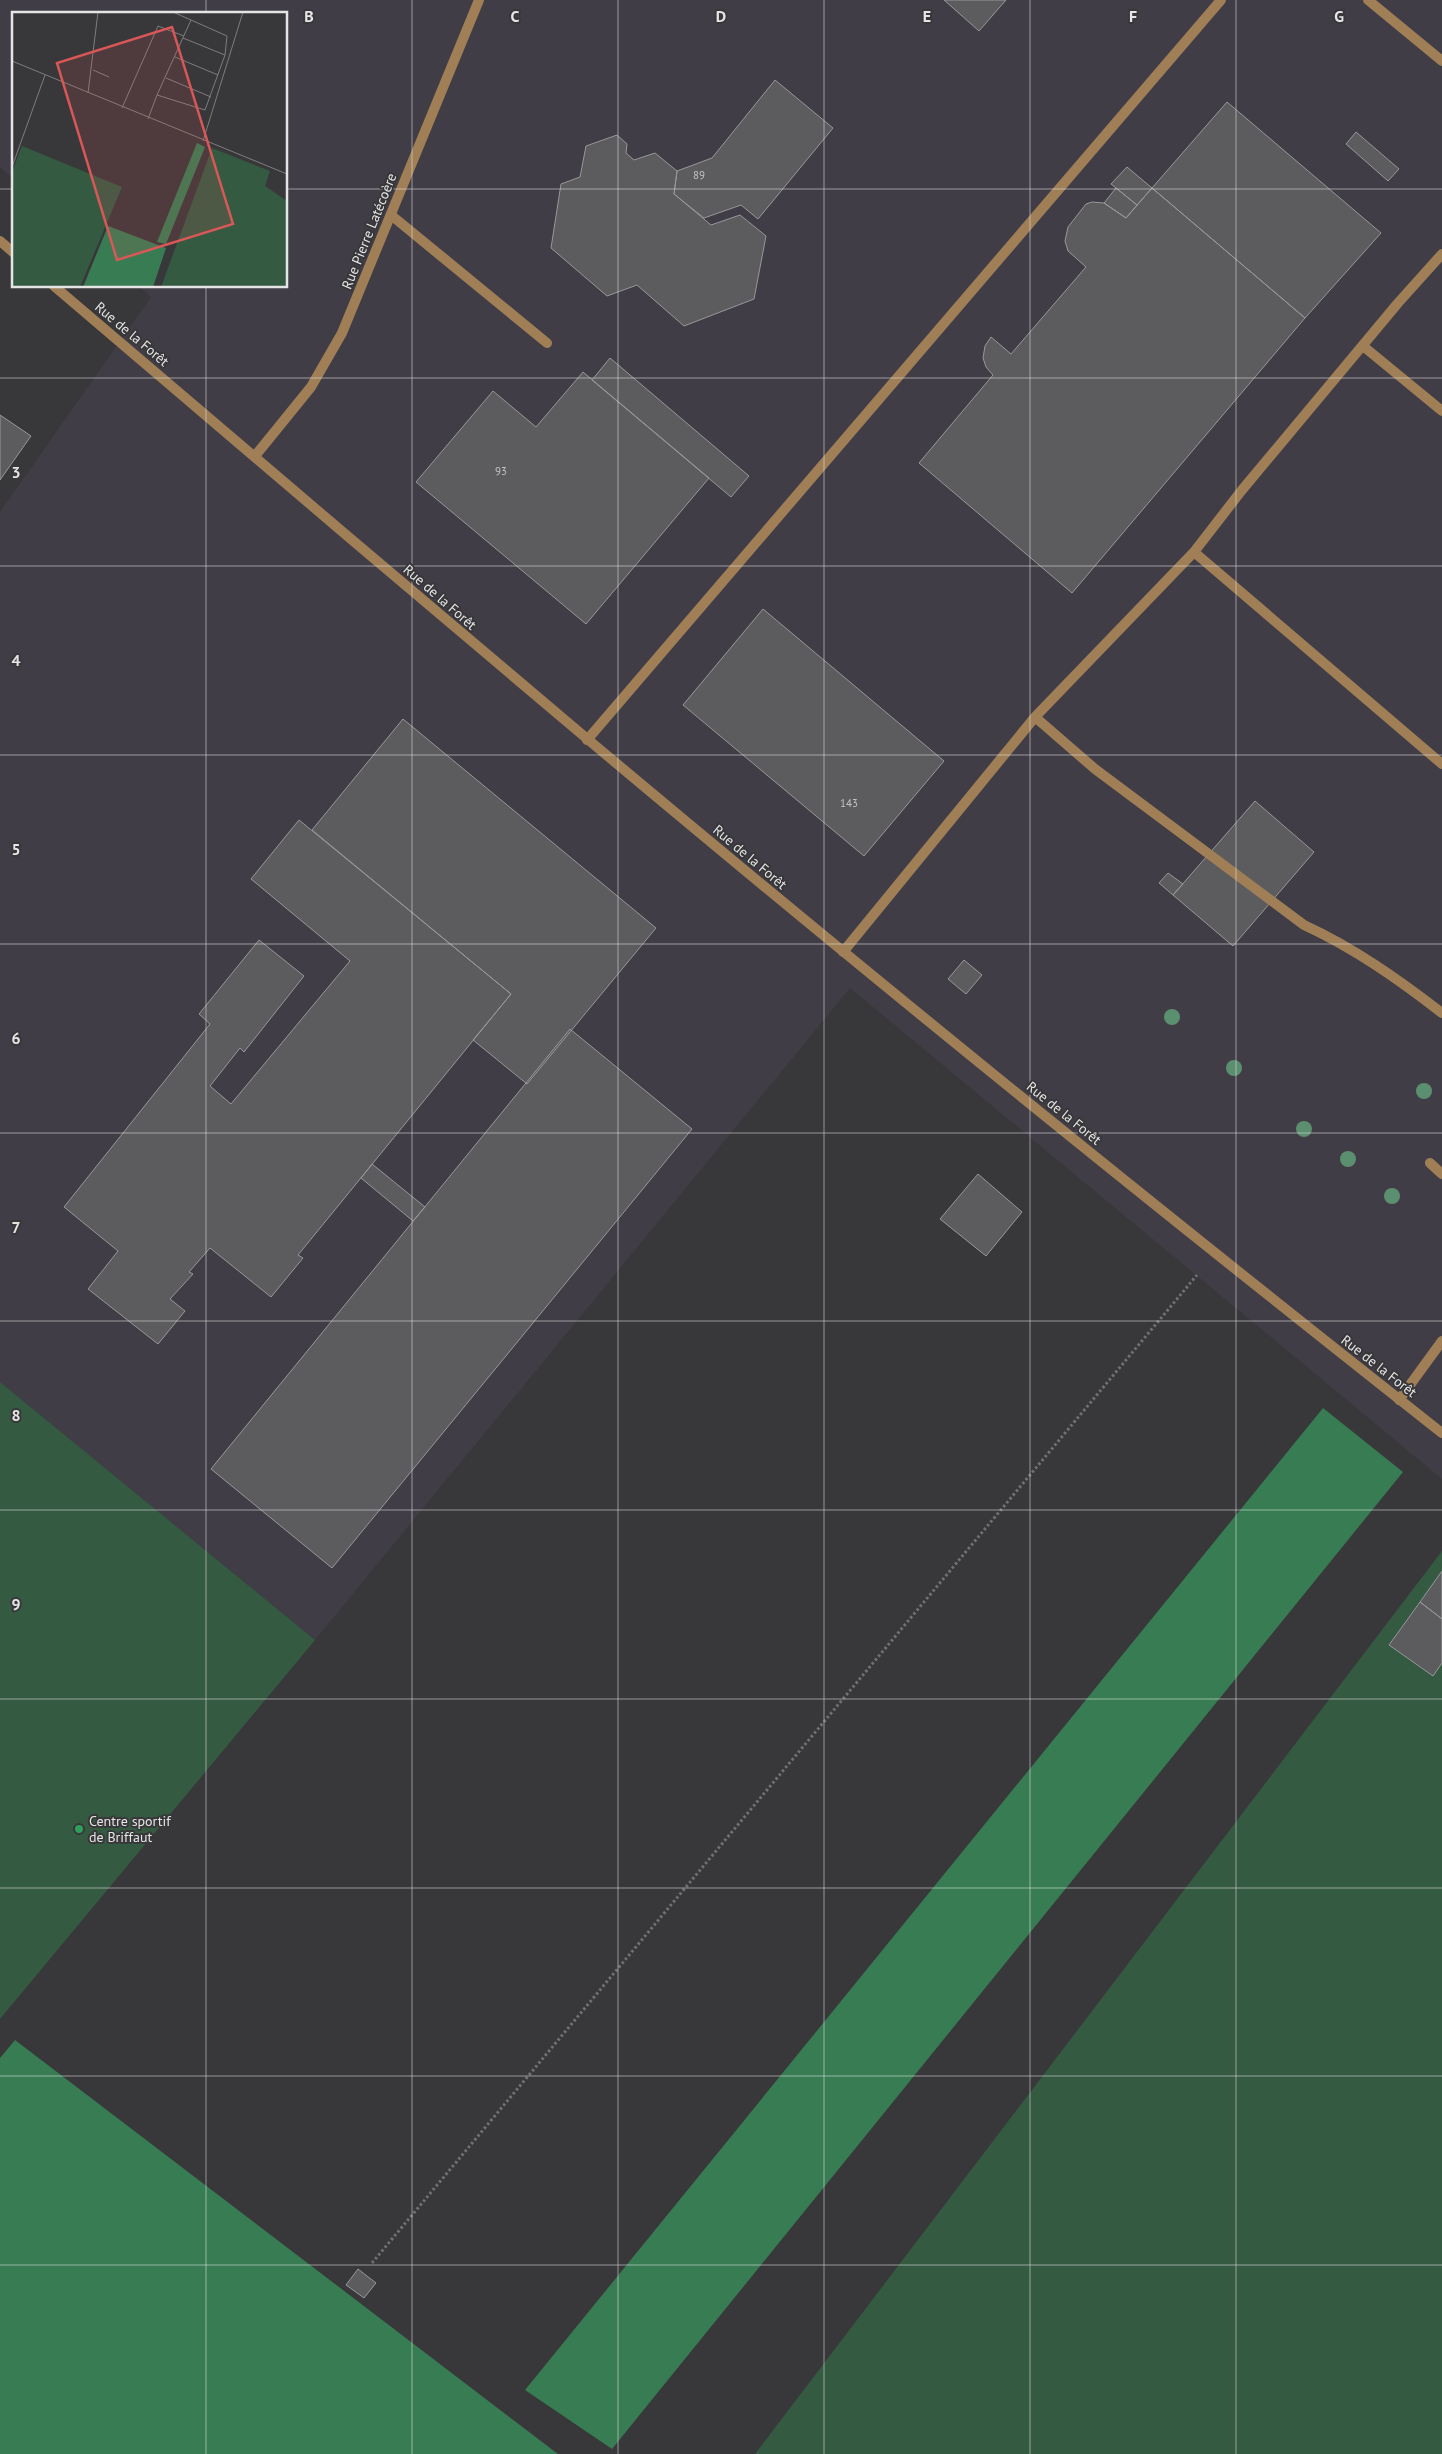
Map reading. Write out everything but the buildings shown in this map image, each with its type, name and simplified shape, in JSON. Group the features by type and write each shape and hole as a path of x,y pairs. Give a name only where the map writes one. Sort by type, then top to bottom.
{"street":[{"name":"Rue Pierre Latécoère","path":"255,456 311,387 342,333 479,0"},
{"path":"587,740 1221,0"},
{"path":"1368,0 1442,61"},
{"path":"391,215 547,343"},
{"path":"0,241 12,251"},
{"path":"843,952 1035,718 1194,552 1242,490 1442,254"},
{"name":"Rue de la Forêt","path":"56,288 587,740 843,952 1215,1254 1442,1433"},
{"path":"1363,346 1442,411"},
{"path":"1194,552 1442,764"},
{"path":"1035,718 1095,769 1304,925 1338,940 1400,980 1442,1013"},
{"path":"1430,1162 1442,1174"},
{"path":"1399,1400 1442,1341"}],"path":[{"path":"372,2263 1215,1254"}],"shaded area":[{"path":"0,0 1442,0 1442,1479 850,988 315,1640 0,1382 0,512 151,297 141,288 288,288 288,12 12,12 12,177 0,167"}],"green space":[{"name":"Centre sportif de Briffaut","path":"0,1382 315,1640 0,2019"},
{"path":"1323,1408 1403,1472 612,2449 525,2390"},
{"path":"1442,1551 1442,2454 755,2454"},
{"path":"15,2040 558,2454 0,2454 0,2058"}],"place":[{"name":"Centre sportif de Briffaut","path":"79,1829"}]}
